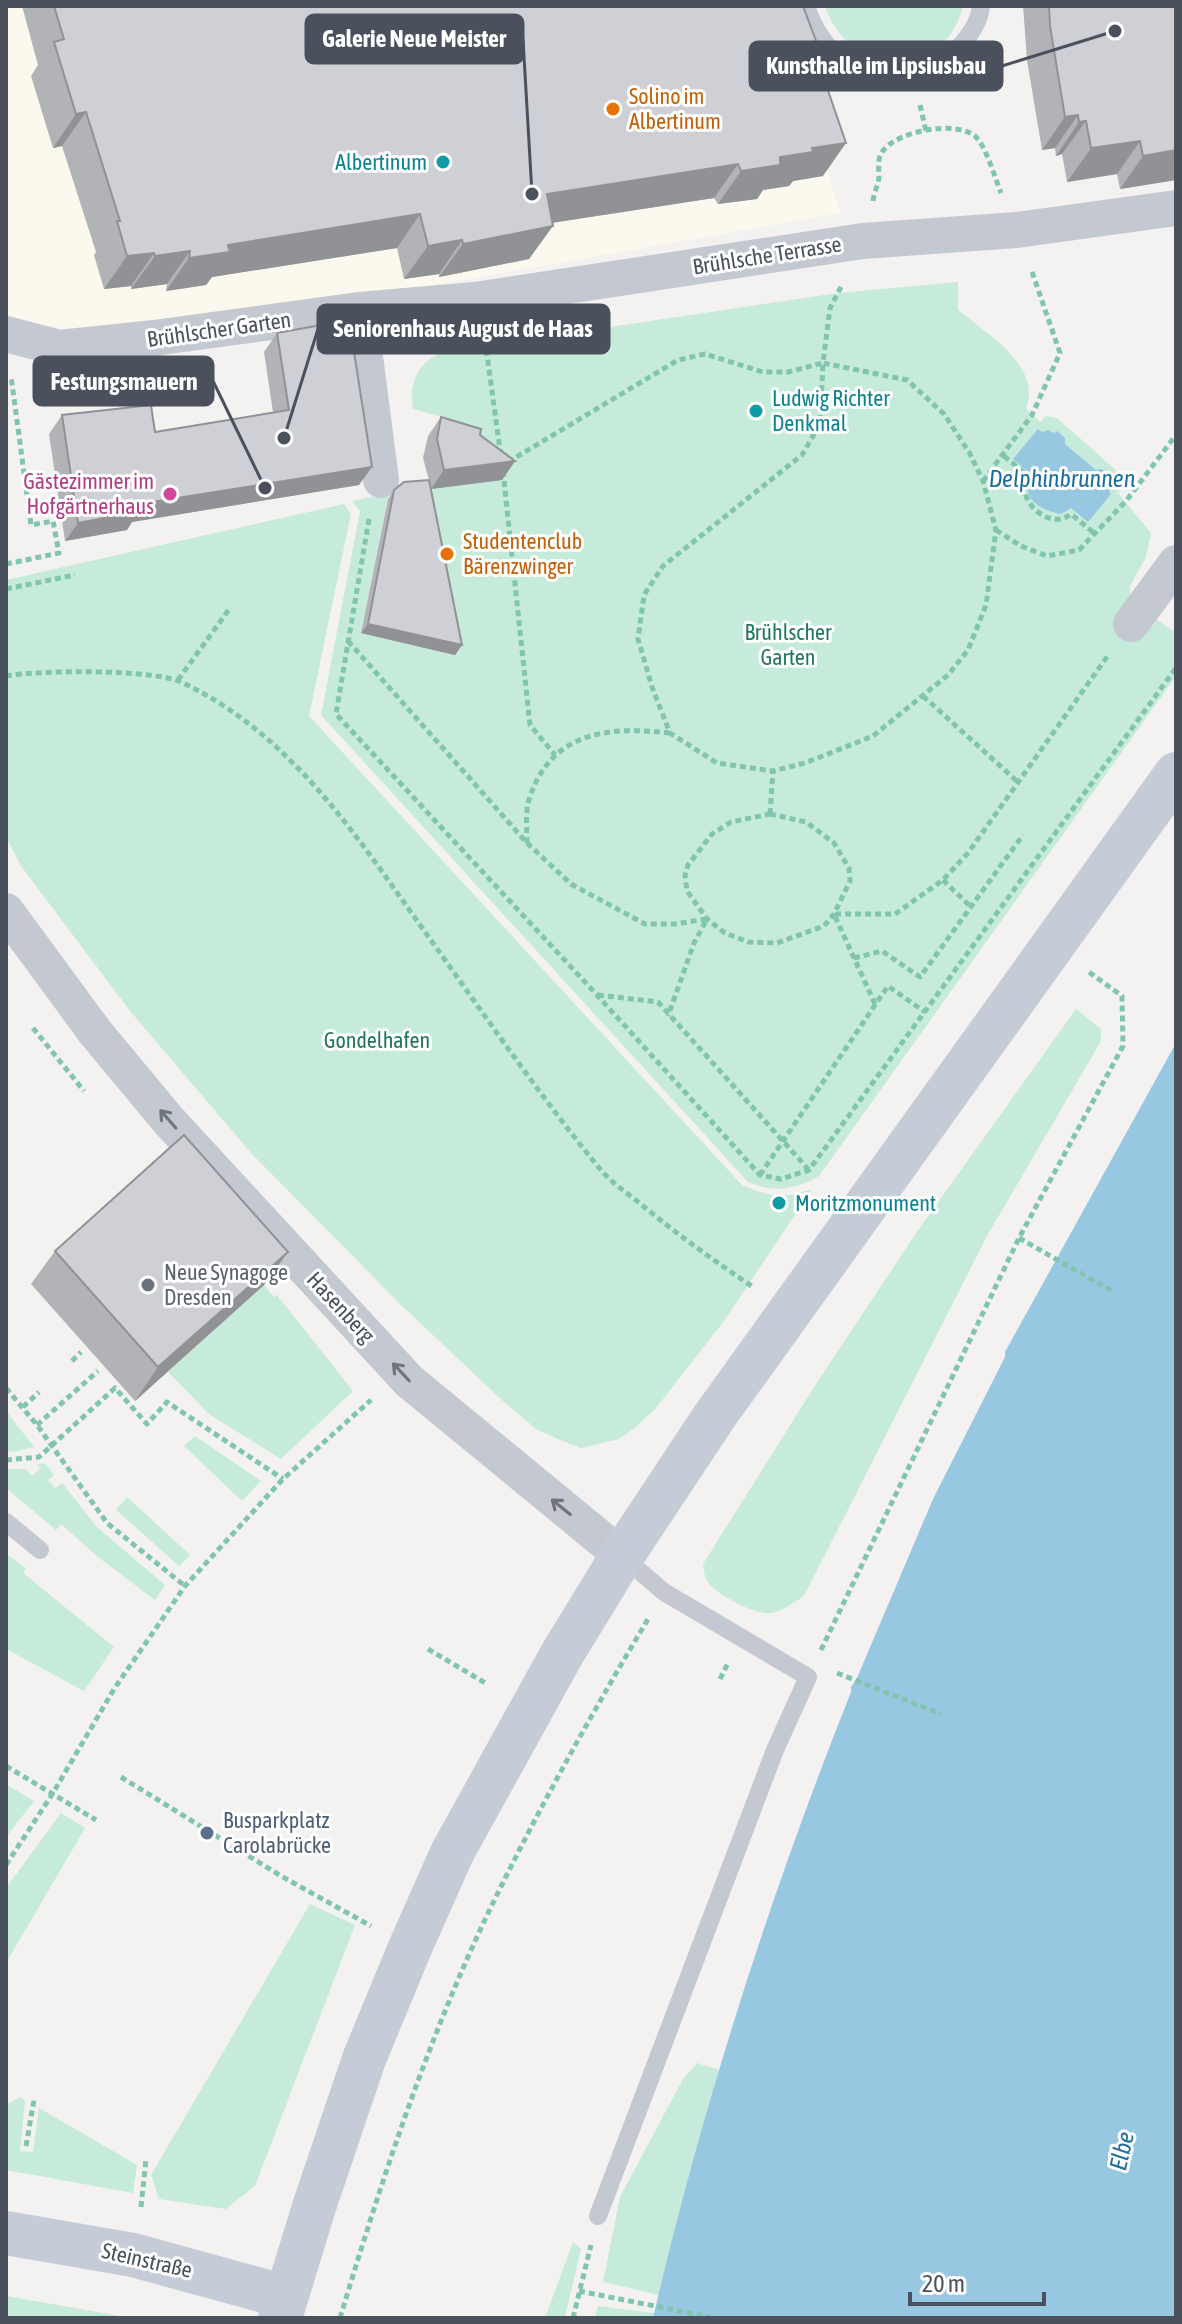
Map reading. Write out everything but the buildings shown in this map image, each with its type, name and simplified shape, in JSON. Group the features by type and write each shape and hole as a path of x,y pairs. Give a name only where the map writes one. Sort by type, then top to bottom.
{"main road":[{"path":"283,2308 364,2059 452,1853 562,1654 622,1556 714,1417 1176,774"},
{"name":"Steinstraße","path":"6,2233 133,2255 283,2308"}],"street":[{"name":"Brühlsche Terrasse","path":"359,310 475,300 863,241 1017,230 1176,208"},
{"name":"Brühlscher Garten","path":"6,334 59,348 359,310"},
{"path":"359,310 381,480"},
{"path":"1131,624 1176,563"},
{"name":"Hasenberg","path":"6,911 95,1032 169,1121 409,1381 622,1556"}],"lane":[{"path":"806,6 813,27 834,54 857,71 879,79 914,75 942,64 965,43 980,15 981,6"},
{"path":"6,1522 40,1550"},
{"path":"598,2216 775,1750 811,1671 664,1592 622,1556"}],"path":[{"path":"920,107 926,131"},
{"path":"879,175 882,152 895,141 926,131 957,128 975,136 987,158"},
{"path":"983,481 1032,415 1060,353 1017,230"},
{"path":"670,733 638,639 644,595 663,566 802,455 820,424 830,308"},
{"path":"487,345 503,465 530,725 555,755"},
{"path":"503,465 678,360 705,354 763,372 788,372 823,363 907,380 944,414 969,452 983,481 996,530 986,605 968,650 948,675 873,736 805,763 773,771 717,763 670,733 637,729 598,732 575,741 555,755 540,773 527,803 527,843"},
{"path":"6,564 59,553 53,521 31,525 11,376"},
{"path":"996,530 1021,546 1047,556 1079,550 1126,501 1176,435"},
{"path":"1004,456 1027,475 1023,481 1023,492 1034,509 1050,518 1060,519 1071,514 1094,533"},
{"path":"381,480 373,496 336,714 760,1175 781,1179 809,1170 1176,668"},
{"path":"6,589 75,575"},
{"path":"178,680 230,608"},
{"path":"834,914 895,914 943,880 968,853 1131,624"},
{"path":"348,640 527,843 571,884 645,924 675,924 707,919"},
{"path":"6,676 92,673 147,675 178,680 243,718 296,764 352,828 494,1028 602,1172 683,1239 758,1290"},
{"path":"923,696 1018,782"},
{"path":"770,814 773,771"},
{"path":"770,814 806,822 834,843 849,868 850,881 834,914 824,926 777,943 748,942 725,933 707,919 687,891 685,875 688,865 712,834 731,822 770,814"},
{"path":"854,958 882,951 920,977 1023,835"},
{"path":"943,880 970,906"},
{"path":"834,914 875,1004"},
{"path":"668,1016 694,943 707,919"},
{"path":"941,1714 811,1671 1019,1238 1123,1046 1122,996 1089,972"},
{"path":"760,1175 888,986 925,1012"},
{"path":"597,995 658,1002 809,1170"},
{"path":"33,1028 84,1091"},
{"path":"1019,1238 1112,1291"},
{"path":"72,1361 81,1352"},
{"path":"37,1425 98,1371"},
{"path":"6,1388 53,1446 107,1523 185,1586"},
{"path":"6,1460 39,1457 115,1388 147,1424 167,1402 283,1479"},
{"path":"23,1407 39,1392"},
{"path":"6,1865 53,1793 114,1689 185,1586 283,1479 376,1395"},
{"path":"340,2318 368,2225 445,2011 491,1908 576,1741 664,1592"},
{"path":"428,1649 487,1684"},
{"path":"6,1766 96,1820"},
{"path":"121,1777 281,1876 372,1926"},
{"path":"26,2146 34,2100"},
{"path":"141,2207 146,2159"},
{"path":"573,2318 598,2216"},
{"path":"579,2291 710,2317"}],"shaded area":[{"name":"Albertinum","path":"6,6 777,6 840,213 355,299 91,334 6,317"}],"green space":[{"path":"825,6 963,6 952,31 937,49 917,60 896,63 875,59 855,48 838,31"},
{"name":"Brühlscher Garten","path":"958,282 958,310 996,340 1019,365 1029,393 1026,408 1040,422 1046,416 1057,418 1126,479 1118,493 1151,533 1146,557 1130,586 1130,607 1147,613 1176,633 1176,676 819,1176 792,1187 767,1188 748,1182 321,715 360,511 352,501 389,493 361,633 422,490 454,443 457,421 413,409 414,382 421,368 433,357 442,352 838,293"},
{"name":"Gondelhafen","path":"344,504 351,514 309,716 742,1185 777,1195 812,1189 724,1321 656,1408 619,1439 581,1448 536,1429 401,1305 251,1153 130,1011 21,866 6,837 6,580"},
{"path":"1076,1009 1101,1029 1101,1041 987,1236 804,1596 784,1609 770,1613 755,1611 728,1598 708,1582 703,1564 916,1233"},
{"path":"264,1285 274,1297 277,1295 353,1391 281,1459 209,1414 168,1372"},
{"path":"6,1411 34,1447 6,1451"},
{"path":"195,1436 261,1481 242,1501 184,1446"},
{"path":"45,1463 54,1475 48,1480 55,1488 62,1483 97,1527 165,1585 155,1600 61,1524 56,1530 6,1488 6,1469 26,1469 32,1476 41,1468 37,1465"},
{"path":"127,1497 190,1555 179,1566 116,1510"},
{"path":"6,1554 26,1568 23,1573 114,1647 84,1691 6,1649"},
{"path":"6,1784 34,1801 6,1837"},
{"path":"61,1813 85,1828 6,1963 6,1888"},
{"path":"310,1904 355,1925 255,2186 226,2209 159,2199 151,2175"},
{"path":"697,2063 719,2070 659,2295 603,2282 620,2197 683,2079"},
{"path":"20,2097 25,2101 20,2151 33,2152 39,2108 137,2165 133,2193 6,2170 6,2105"},
{"path":"573,2242 581,2249 565,2318 545,2318"},
{"path":"6,2296 132,2318 6,2318"},
{"path":"598,2306 654,2313 653,2318 595,2318"}],"water":[{"name":"Delphinbrunnen","path":"1038,429 1042,432 1057,431 1065,438 1065,444 1096,470 1102,469 1112,478 1109,481 1111,494 1088,522 1071,508 1061,514 1054,512 1034,502 1030,496 1028,483 1032,475 1013,459"},
{"name":"Elbe","path":"1176,1043 1176,2318 653,2318 694,2158 740,2001 851,1687 933,1499 1005,1352"}],"place":[{"name":"Kunsthalle im Lipsiusbau","path":"1115,31"},
{"name":"Solino im Albertinum","path":"613,109"},
{"name":"Albertinum","path":"443,162"},
{"name":"Galerie Neue Meister","path":"532,194"},
{"name":"Ludwig Richter Denkmal","path":"756,411"},
{"name":"Seniorenhaus August de Haas","path":"284,438"},
{"name":"Festungsmauern","path":"265,488"},
{"name":"Gästezimmer im Hofgärtnerhaus","path":"170,494"},
{"name":"Studentenclub Bärenzwinger","path":"447,554"},
{"name":"Moritzmonument","path":"779,1203"},
{"name":"Neue Synagoge Dresden","path":"148,1285"},
{"name":"Busparkplatz Carolabrücke","path":"207,1833"}]}
